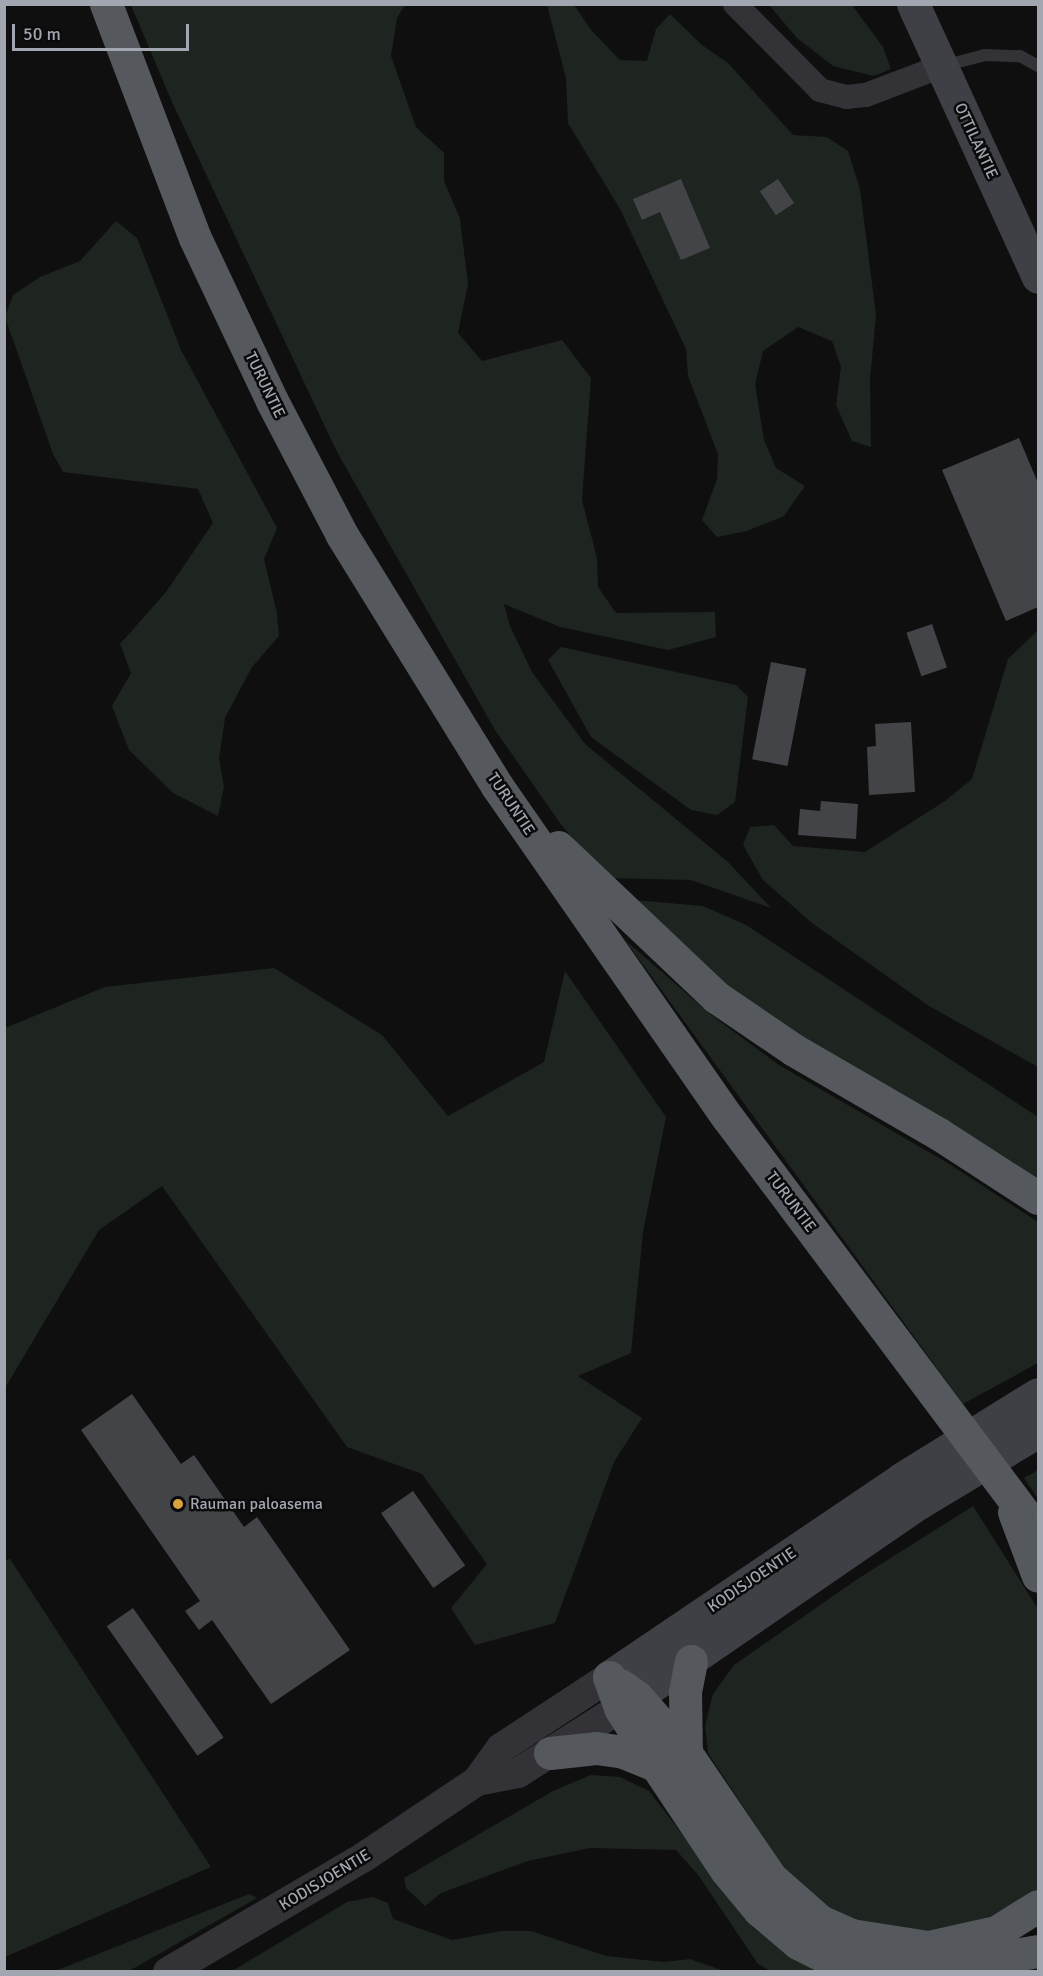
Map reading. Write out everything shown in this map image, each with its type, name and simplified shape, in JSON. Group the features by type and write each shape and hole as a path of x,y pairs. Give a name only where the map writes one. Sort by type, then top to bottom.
{"highway":[{"name":"TURUNTIE","path":"106,4 195,238 272,401 342,535 497,786 728,1118 1038,1532"},
{"path":"497,786 638,927 716,997 794,1050 939,1134 1038,1198"},
{"path":"1005,1488 1038,1576"},
{"path":"686,1753 685,1702 691,1661"},
{"path":"609,1677 628,1702 686,1753 771,1878 820,1921 851,1935 896,1944 928,1947 996,1932 1038,1906"},
{"path":"628,1702 656,1765 726,1870 781,1931 824,1956 865,1967 907,1971"},
{"path":"550,1753 596,1748 623,1752 656,1765"},
{"path":"915,1971 1038,1951"}],"main road":[{"name":"OTTILANTIE","path":"913,4 1038,277"},
{"name":"KODISJOENTIE","path":"628,1702 691,1661 910,1491 1008,1411 1038,1394"},
{"name":"KODISJOENTIE","path":"609,1677 910,1491 1033,1434"}],"street":[{"path":"735,4 820,90 846,97 866,94 942,66"},
{"name":"KODISJOENTIE","path":"168,1971 344,1869 477,1781 501,1748 609,1677"},
{"name":"KODISJOENTIE","path":"477,1781 518,1773 628,1702"}],"lane":[{"path":"942,66 985,55 1020,56 1038,66"}],"shaded area":[{"path":"131,5 405,5 397,18 391,56 416,127 444,153 444,181 460,219 468,284 458,333 482,361 562,340 591,378 582,500 597,558 598,587 616,613 715,612 716,637 668,650 560,627 504,604 510,626 532,672 585,744 728,862 771,908 691,880 605,878 560,823 495,730 336,450 172,102"},
{"path":"547,5 574,5 591,30 620,60 647,61 656,29 670,14 702,45 728,63 793,135 827,137 848,151 860,189 876,315 870,379 871,447 852,441 836,405 841,367 832,341 798,327 763,351 755,384 764,440 776,468 805,486 784,516 747,531 717,537 702,520 717,479 718,454 688,376 686,349 620,209 568,123 566,78"},
{"path":"769,5 852,5 883,47 891,69 874,76 833,66 797,38"},
{"path":"116,221 137,238 181,350 277,528 264,559 277,613 279,636 252,667 225,718 219,758 224,787 218,816 173,793 129,750 112,706 131,673 120,644 166,592 213,523 198,489 63,472 53,454 5,317 13,295 40,277 80,261"},
{"path":"1038,630 1038,1067 929,1006 812,923 763,880 743,845 750,827 774,825 793,846 865,852 945,801 972,779 1008,659"},
{"path":"561,647 736,685 748,697 735,802 717,815 691,810 591,737 548,660"},
{"path":"634,900 703,906 746,925 1038,1117 1038,1184 744,1004"},
{"path":"625,940 710,1014 779,1065 951,1165 1038,1222 1038,1363 963,1404"},
{"path":"274,968 382,1035 448,1116 544,1062 565,971 666,1117 643,1232 631,1353 578,1376 642,1418 614,1462 555,1623 475,1645 451,1608 487,1564 422,1474 347,1447 162,1186 99,1230 5,1388 5,1028 105,987"},
{"path":"1038,1470 1038,1499 1024,1478"},
{"path":"973,1506 1038,1609 1038,1890 960,1933 864,1927 824,1908 784,1869 708,1753 705,1726 713,1694 734,1665 856,1580"},
{"path":"10,1559 211,1867 5,1957 4,1560"},
{"path":"591,1775 620,1777 649,1791 755,1929 788,1955 823,1971 771,1971 758,1964 699,1876 676,1850 590,1848 528,1861 441,1893 425,1906 406,1888 404,1878 553,1791"},
{"path":"249,1894 257,1898 129,1971 55,1971"},
{"path":"373,1897 388,1903 393,1919 452,1940 501,1931 531,1931 606,1956 664,1962 690,1959 724,1971 232,1971 347,1902"}],"building":[{"path":"681,179 710,248 681,260 660,212 642,220 633,199"},
{"path":"778,179 794,203 776,215 760,191"},
{"path":"1019,438 1038,483 1038,607 1006,621 942,470"},
{"path":"932,624 947,667 921,676 906,633"},
{"path":"771,662 806,669 787,766 752,759"},
{"path":"911,722 915,792 869,795 867,747 876,746 875,724"},
{"path":"821,801 858,804 856,839 798,835 800,809 820,811"},
{"path":"132,1394 181,1464 194,1455 244,1527 257,1517 350,1650 271,1704 212,1620 199,1630 185,1611 200,1601 81,1430"},
{"path":"413,1491 465,1566 433,1588 381,1513"},
{"path":"133,1608 224,1737 197,1756 107,1626"}],"place":[{"name":"Rauman paloasema","path":"178,1504"}]}
